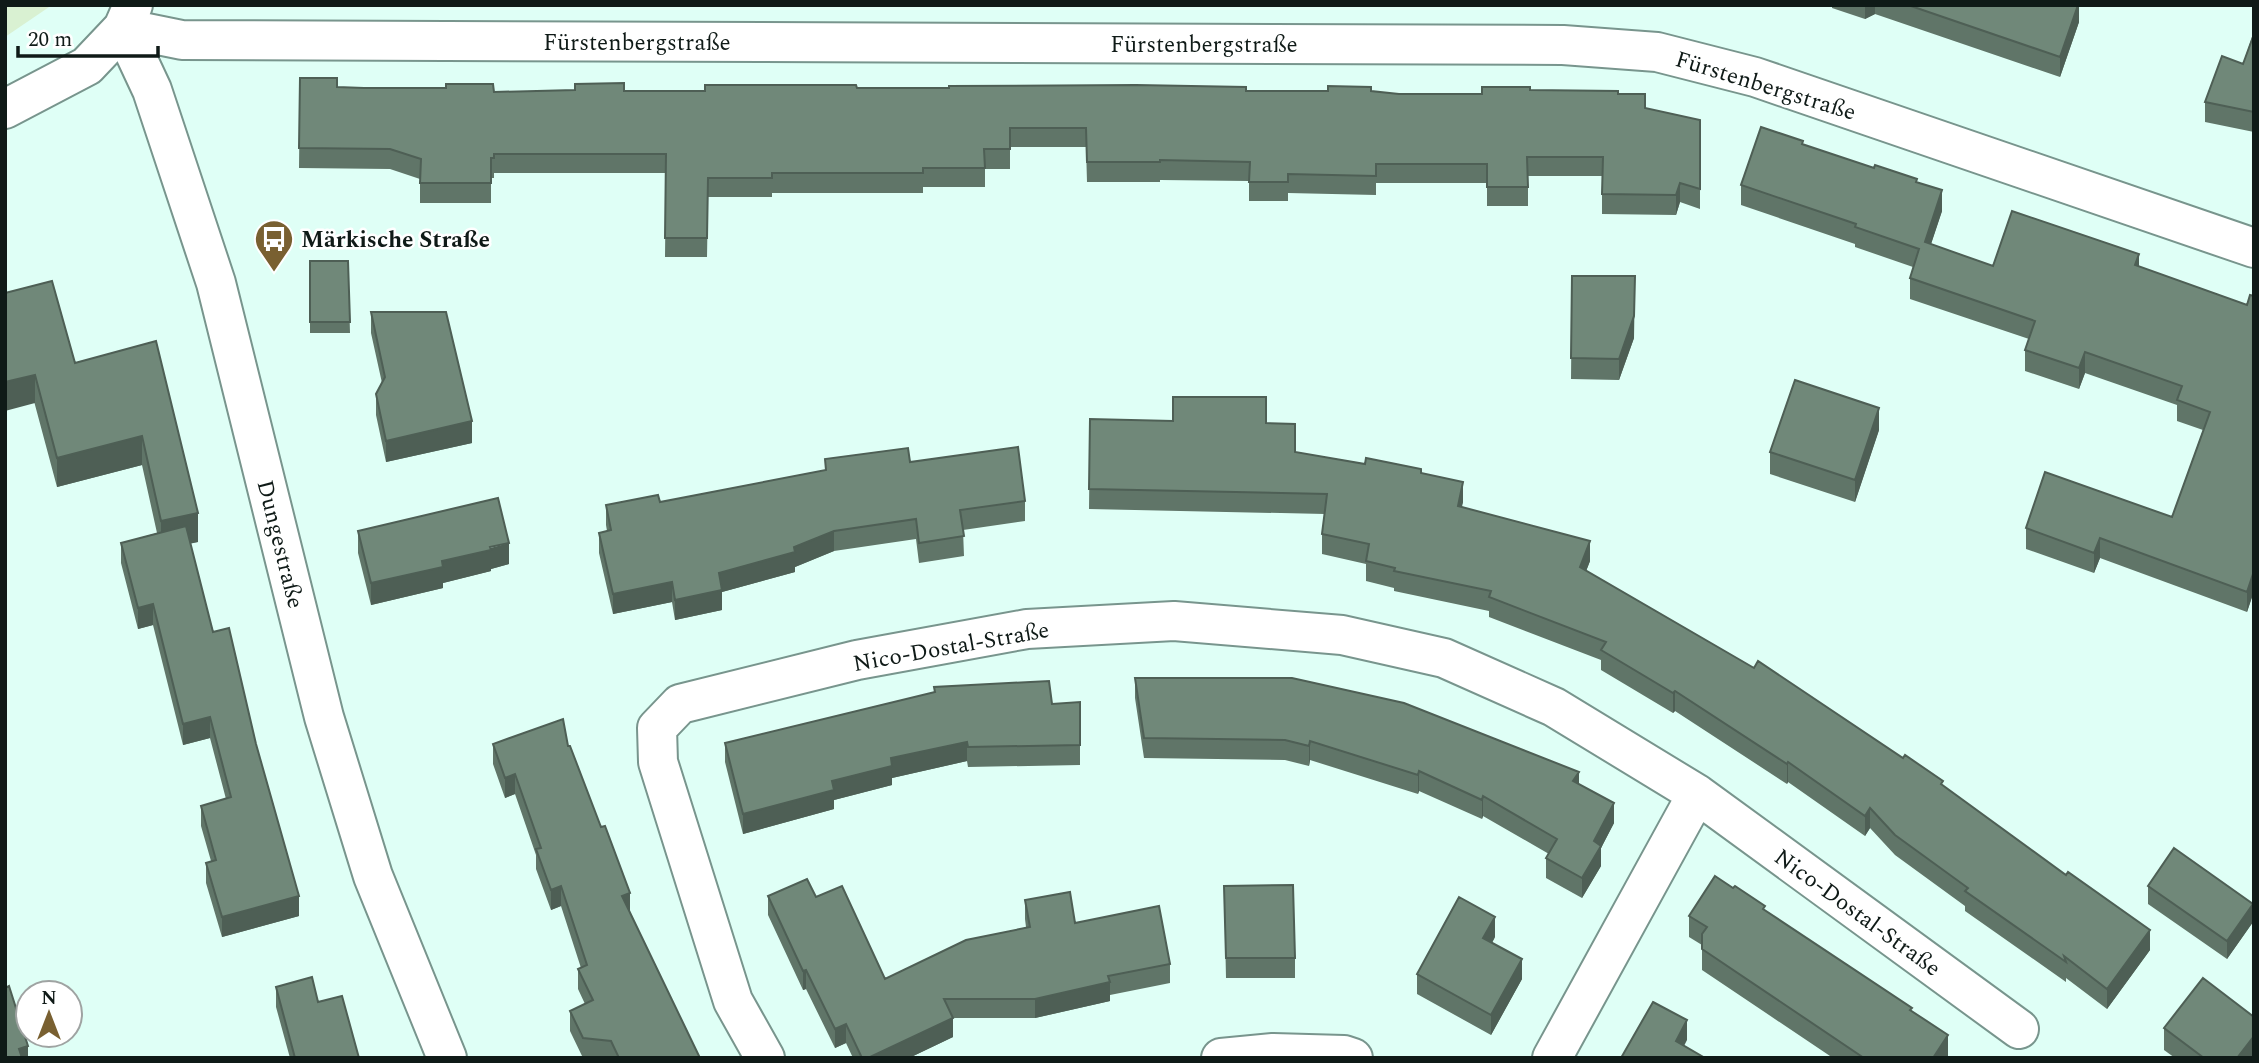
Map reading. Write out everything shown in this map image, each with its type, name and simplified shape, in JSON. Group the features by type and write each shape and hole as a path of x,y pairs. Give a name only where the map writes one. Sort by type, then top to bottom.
{"street":[{"path":"5,109 86,66 128,17"},
{"name":"Fürstenbergstraße","path":"128,17 182,40 1563,45 1657,52 1755,77 2254,248"},
{"name":"Dungestraße","path":"128,17 216,283 324,717 373,876 447,1058"},
{"name":"Nico-Dostal-Straße","path":"765,1058 733,1000 658,762 657,728 680,704 857,660 1027,629 1174,621 1342,635 1444,658 1554,707 1697,794 2019,1029"},
{"path":"1552,1058 1697,794"},
{"path":"1221,1058 1273,1053 1345,1055 1353,1058"}],"green space":[{"path":"5,5 52,5 5,37"}],"building":[{"path":"1908,5 2078,5 2060,57"},
{"path":"2254,34 2254,112 2205,102 2222,56 2243,64"},
{"path":"300,78 337,78 337,87 364,88 446,88 446,84 493,84 494,92 575,90 575,84 624,83 624,91 705,91 705,85 949,88 1136,85 1246,87 1246,91 1328,91 1328,86 1371,87 1371,91 1399,94 1482,94 1482,87 1618,91 1618,94 1645,94 1645,108 1700,120 1700,189 1680,183 1676,195 1602,194 1603,157 1527,157 1528,187 1487,187 1487,164 1376,164 1376,176 1288,174 1288,182 1249,182 1250,162 1087,162 1086,128 1010,128 1010,149 984,149 985,168 923,168 923,173 772,173 772,178 708,178 707,238 665,238 666,154 494,154 494,158 491,158 491,183 420,183 421,159 390,149 299,148"},
{"path":"1761,127 1803,141 1802,144 1874,168 1875,165 1942,190 1925,242 1993,266 2012,211 2139,254 2135,265 2247,305 2250,295 2254,296 2254,571 2247,592 2100,538 2094,553 2026,528 2045,472 2172,517 2210,412 2177,400 2182,386 2085,352 2079,368 2025,350 2035,321 1910,278 1919,249 1855,227 1856,224 1741,185"},
{"path":"310,261 348,261 350,322 310,322"},
{"path":"1572,276 1635,276 1634,316 1619,359 1571,358"},
{"path":"52,281 75,363 156,341 198,513 161,521 142,436 57,458 35,375 5,382 5,293"},
{"path":"371,312 446,312 472,421 386,441 376,394 385,377"},
{"path":"1795,380 1879,408 1855,480 1770,452"},
{"path":"1173,397 1266,397 1266,423 1295,424 1295,452 1365,464 1366,458 1421,469 1421,473 1463,482 1458,506 1590,541 1580,567 1754,668 1758,661 1903,758 1905,755 1943,781 1941,784 2066,875 2068,872 2150,930 2107,989 2064,956 2066,962 1965,891 1968,888 1895,835 1870,808 1865,816 1788,762 1787,764 1675,691 1673,693 1601,650 1606,642 1489,597 1491,591 1394,571 1395,568 1366,561 1369,544 1322,534 1327,494 1089,489 1090,419 1173,421"},
{"path":"1018,447 1025,501 960,510 964,536 919,543 916,519 834,531 794,547 795,552 719,573 722,590 675,600 672,582 613,594 599,533 611,530 606,505 658,495 660,502 826,470 825,459 908,448 910,462"},
{"path":"498,498 509,543 442,561 443,567 371,583 358,531"},
{"path":"186,526 213,632 229,628 256,744 299,896 222,917 206,863 216,860 201,806 231,797 210,717 183,724 153,604 138,608 121,543"},
{"path":"1135,678 1292,678 1404,703 1579,772 1573,781 1614,803 1594,841 1601,846 1582,878 1546,858 1557,839 1483,796 1482,800 1419,771 1418,775 1310,741 1309,746 1285,740 1144,738"},
{"path":"1049,681 1052,704 1080,702 1080,745 968,747 967,742 891,758 892,766 832,781 834,790 743,814 725,743 935,692 934,687"},
{"path":"563,719 568,746 601,827 605,826 630,893 622,896 700,1058 619,1058 611,1041 583,1038 570,1011 593,1000 578,969 587,965 561,886 551,890 536,849 541,848 515,774 505,778 493,744"},
{"path":"2174,848 2253,904 2227,941 2148,886"},
{"path":"1715,876 1765,906 1763,909 1948,1035 1933,1058 1864,1058 1702,949 1702,934 1707,927 1689,916"},
{"path":"807,879 816,897 842,886 885,979 966,940 1030,927 1025,900 1070,892 1075,923 1159,906 1170,964 1108,976 1110,982 1035,999 944,999 953,1018 868,1058 862,1058 846,1024 835,1029 806,970 803,971 768,896"},
{"path":"1293,885 1295,958 1226,958 1224,886"},
{"path":"1459,897 1495,917 1483,938 1522,959 1491,1015 1417,974"},
{"path":"312,977 318,1002 342,996 359,1058 295,1058 276,987"},
{"path":"2203,978 2254,1017 2254,1036 2237,1058 2204,1058 2164,1028"},
{"path":"9,986 14,1002 14,1049 19,1049 22,1058 5,1058 5,988"},
{"path":"1653,1002 1687,1020 1676,1041 1705,1058 1621,1058"}],"place":[{"name":"Märkische Straße","path":"274,273"}]}
